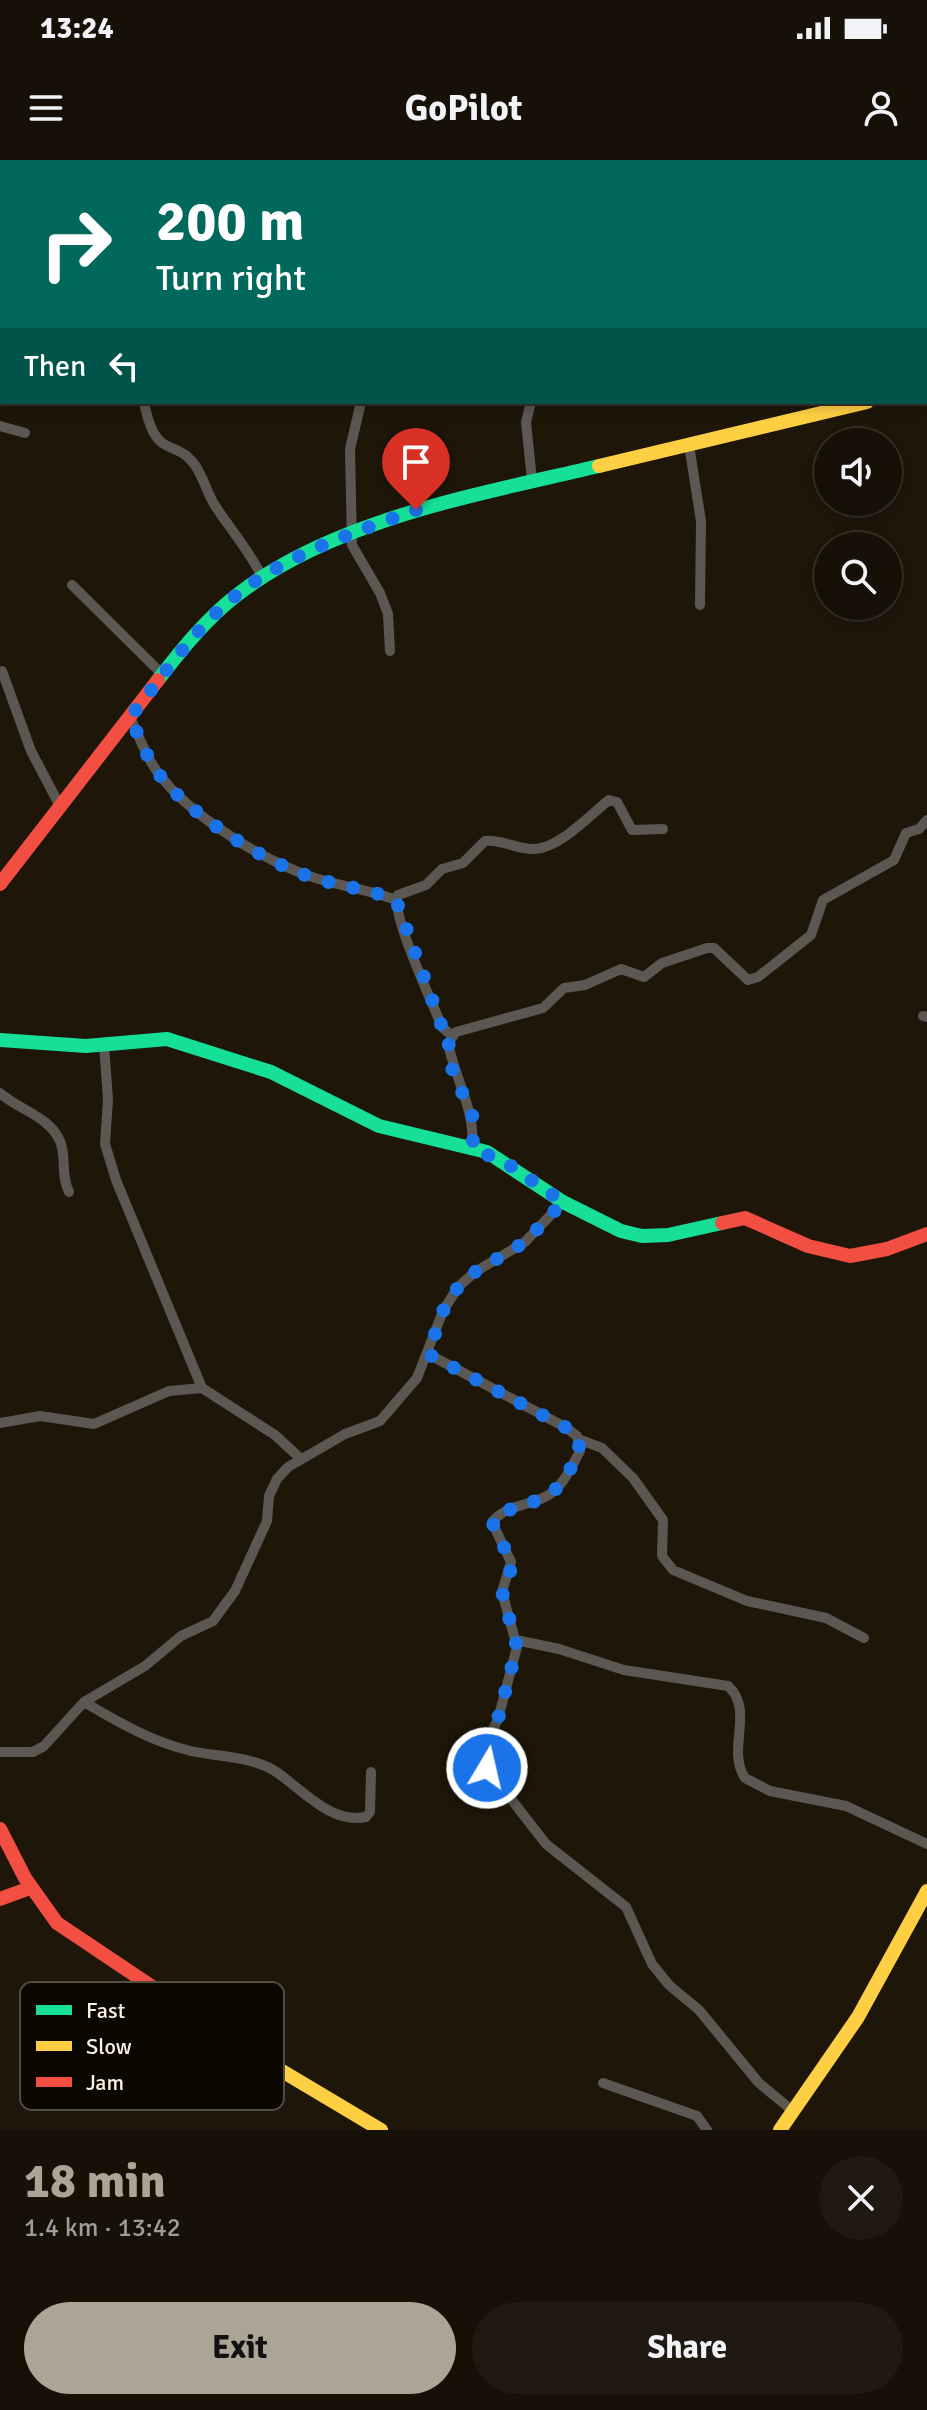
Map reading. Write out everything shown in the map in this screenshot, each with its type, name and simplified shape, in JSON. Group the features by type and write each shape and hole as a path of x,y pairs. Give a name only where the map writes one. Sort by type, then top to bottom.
{"main road":[{"path":"0,884 162,674 215,614 262,577 352,533 416,510 859,404"},
{"path":"0,1040 104,1045 167,1039 271,1072 379,1126 472,1148 508,1164 563,1202 621,1231 642,1236 668,1235 745,1218 808,1246 850,1256 887,1249 927,1234"},
{"path":"0,1829 30,1888 57,1923 143,1982"},
{"path":"0,1899 30,1888"},
{"path":"780,2130 858,2017 927,1891"},
{"path":"284,2073 381,2130"}],"street":[{"path":"361,404 350,449 352,533 356,557 380,593 388,614 390,651"},
{"path":"530,404 526,422 532,480"},
{"path":"145,407 152,434 160,444 192,461 217,508 235,530 262,577"},
{"path":"0,426 25,433"},
{"path":"689,445 701,521 700,605"},
{"path":"72,585 162,674"},
{"path":"2,671 31,751 61,808"},
{"path":"130,717 151,763 176,794 249,848 297,872 369,889 396,900 442,1027 451,1035"},
{"path":"396,900 403,892 426,885 442,869 463,863 485,841 538,849 563,837 609,800 617,802 632,830 663,829"},
{"path":"451,1035 543,1008 564,988 585,985 621,969 644,977 662,963 707,948 714,948 740,976 748,980 758,977 811,935 823,900 894,860 904,836 927,820"},
{"path":"451,1035 448,1043 454,1070 473,1117 472,1148"},
{"path":"104,1045 108,1099 105,1144 116,1180 202,1388 275,1435 301,1459"},
{"path":"0,1093 35,1115 59,1139 63,1151 61,1170 69,1192"},
{"path":"0,1752 33,1752 44,1746 84,1702 145,1666 181,1636 205,1627 223,1610 267,1521 269,1496 277,1479 301,1459 345,1434 380,1421 417,1378 443,1311 458,1287 475,1272 525,1242 563,1202"},
{"path":"428,1354 565,1427 578,1439 602,1448 633,1478 663,1520 662,1556 673,1570 747,1601 826,1618 864,1638"},
{"path":"0,1423 40,1416 94,1424 169,1391 202,1388"},
{"path":"578,1439 580,1451 561,1483 546,1497 510,1509 492,1522 511,1562 502,1592 516,1640 516,1655 498,1719 484,1748 487,1768 546,1844 626,1907 652,1964 699,2010 759,2083 793,2111"},
{"path":"516,1640 559,1649 624,1670 728,1686 738,1695 741,1705 738,1757 745,1778 770,1791 846,1806 927,1844"},
{"path":"84,1702 139,1733 189,1751 242,1759 273,1770 307,1797 347,1819 366,1817 370,1812 371,1772"},
{"path":"603,2083 697,2116 707,2130"}],"traffic: fast":[{"path":"158,680 195,635 226,604 276,569 318,547 410,512 599,466"},
{"path":"0,1040 86,1046 167,1039 271,1072 379,1126 487,1152 563,1202 621,1231 642,1236 668,1235 722,1223"}],"traffic: slow":[{"path":"599,466 859,404"},
{"path":"780,2130 858,2017 927,1891"},
{"path":"284,2072 381,2130"}],"traffic: jam":[{"path":"0,884 158,680"},
{"path":"722,1223 745,1218 808,1246 850,1256 887,1249 927,1234"},
{"path":"0,1829 25,1878 57,1923 145,1982"},
{"path":"0,1899 30,1888"}],"route":[{"path":"416,510 324,545 262,577 239,593 215,614 162,674 130,717 151,763 176,794 249,848 297,872 369,889 396,900 442,1027 451,1035 448,1043 454,1070 473,1117 472,1148 487,1152 508,1164 563,1202 525,1242 494,1259 458,1287 443,1311 428,1354 565,1427 577,1436 580,1451 561,1483 546,1497 510,1509 492,1522 511,1562 502,1592 503,1606 517,1647 498,1719 484,1748 487,1768"}]}
